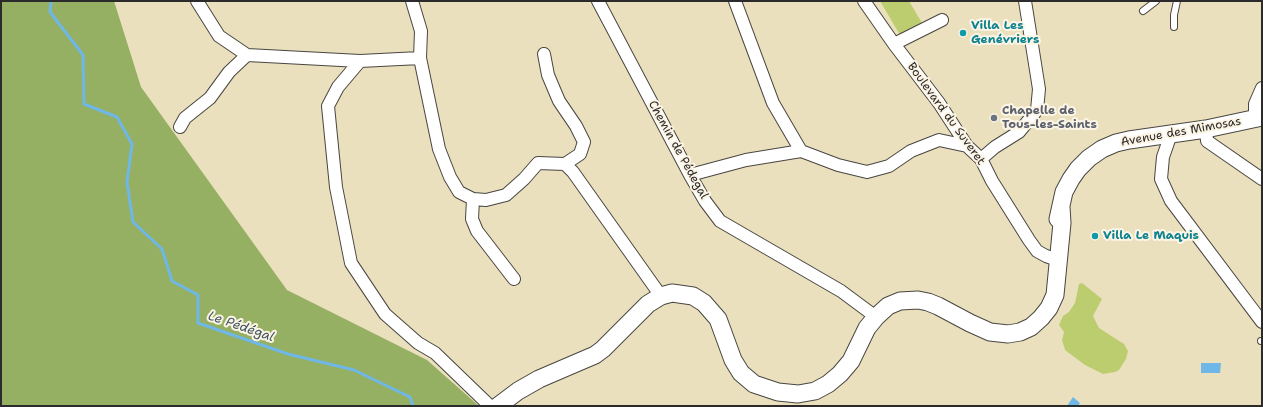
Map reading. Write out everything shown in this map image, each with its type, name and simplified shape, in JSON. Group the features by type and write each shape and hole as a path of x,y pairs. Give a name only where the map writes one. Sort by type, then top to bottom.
{"street":[{"path":"197,1 219,36 247,55 360,61 420,58"},
{"path":"412,1 421,31 420,58 439,149 450,177 459,192 473,199 486,200 506,195 524,179 538,163 565,164 580,154 584,142 576,126 559,101 548,75 544,54"},
{"name":"Chemin de Pédegal","path":"598,1 690,175 720,221 841,291 871,313"},
{"path":"735,1 773,103 801,151"},
{"name":"Boulevard du Suveret","path":"864,1 894,44 939,103 967,146 981,159 992,181 1037,251 1055,259"},
{"path":"981,159 995,147 1020,132 1038,110 1039,89 1025,1"},
{"path":"894,44 942,20"},
{"path":"180,127 184,118 210,98 229,72 247,55"},
{"path":"360,61 338,87 328,106 336,187 351,263 385,314 418,343 434,353 490,406"},
{"path":"1259,118 1255,104 1262,88"},
{"name":"Avenue des Mimosas","path":"660,296 672,293 682,294 692,296 700,300 718,319 733,360 741,373 754,384 779,387 798,394 815,391 828,384 840,374 851,361 867,328 871,313 900,301 918,300 928,302 990,332 1008,334 1020,332 1031,327 1041,318 1049,308 1055,295 1055,259 1062,224 1061,207 1064,192 1078,169 1089,158 1102,149 1116,143 1206,129 1259,118"},
{"path":"1206,129 1207,141 1262,179"},
{"path":"1171,134 1164,157 1160,179 1171,201 1262,322"},
{"path":"690,175 746,160 801,151 838,165 867,172 889,166 911,151 939,140 967,146"},
{"path":"498,406 518,391 539,379 595,355 603,349 648,304 660,296 573,172 565,164"},
{"path":"473,199 472,219 476,231 514,279"}],"lane":[{"path":"1143,11 1156,1"},
{"path":"1174,27 1174,14 1177,1"}],"green space":[{"path":"1,1 114,1 141,87 287,290 427,360 479,406 1,406"},
{"path":"880,1 909,1 922,23 900,35"},
{"path":"1082,283 1102,299 1093,316 1099,328 1124,344 1128,351 1126,359 1119,370 1115,372 1103,374 1085,365 1065,350 1062,340 1064,332 1059,325 1063,316 1069,312 1075,303 1079,284"}],"water":[{"path":"1201,363 1221,363 1220,373 1201,373"},
{"path":"1073,397 1080,403 1078,406 1067,406"}],"waterway":[{"name":"Le Pédégal","path":"51,1 50,12 83,55 84,104 117,117 132,144 127,182 133,222 162,249 172,281 198,295 198,323 288,354 354,370 410,397 413,406"}],"place":[{"name":"Villa Les Genévriers","path":"963,33"},
{"name":"Chapelle de Tous-les-Saints","path":"994,118"},
{"name":"Villa Le Maquis","path":"1095,236"}]}
